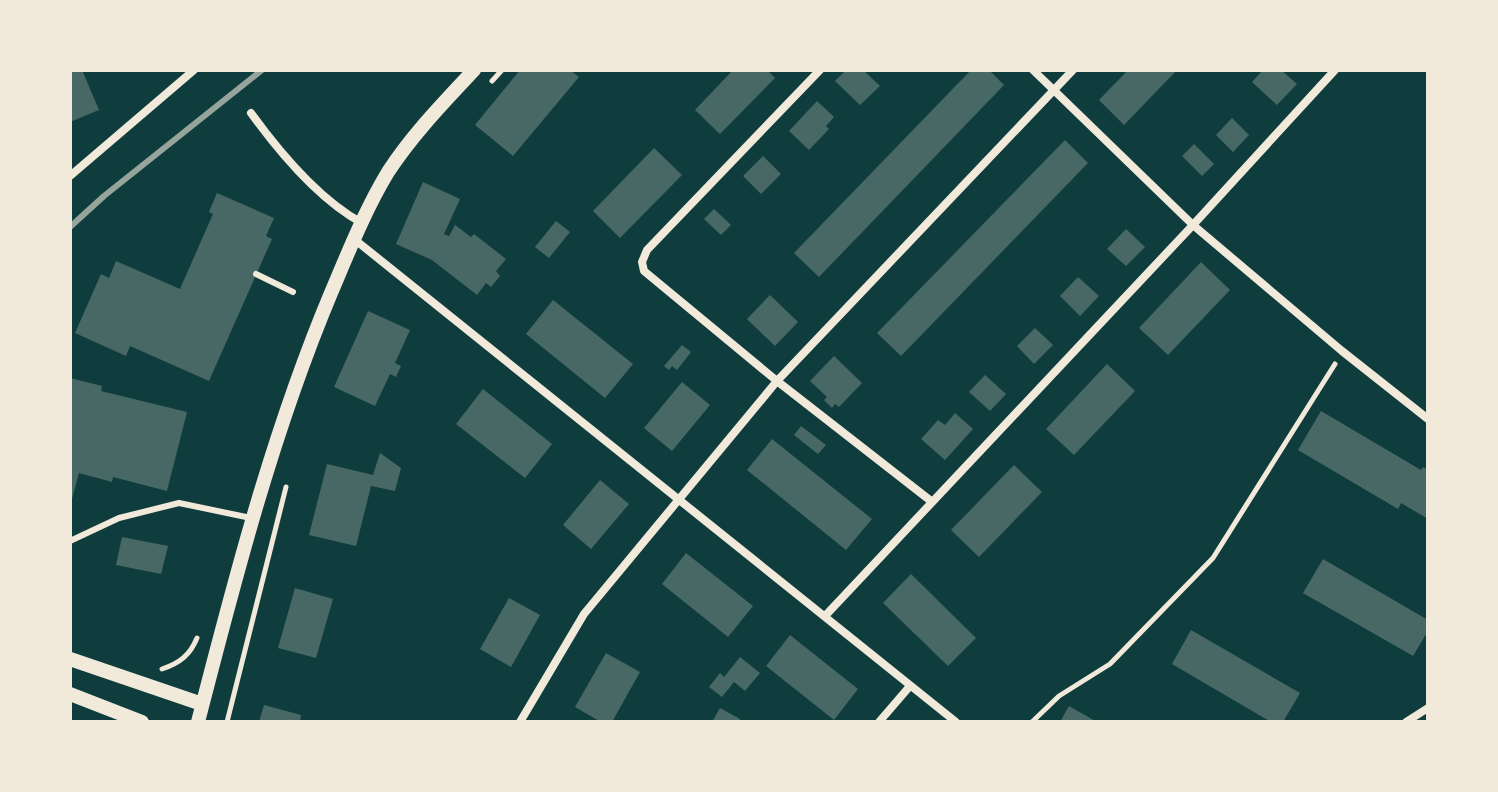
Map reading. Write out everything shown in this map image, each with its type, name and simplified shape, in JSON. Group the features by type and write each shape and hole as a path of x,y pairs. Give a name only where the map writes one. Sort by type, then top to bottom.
{"street":[{"path":"70,176 194,70"},
{"path":"198,722 219,639 300,368 354,239 388,172 435,112 474,70"},
{"path":"820,70 647,250 642,262 649,277 931,501"},
{"path":"1033,70 1193,225 1428,419"},
{"path":"520,722 584,614 777,381 1073,70"},
{"path":"825,616 1335,70"},
{"path":"251,113 317,188 347,215 362,223"},
{"path":"354,239 956,722"},
{"path":"70,659 202,704"},
{"path":"879,722 910,686"},
{"path":"70,694 142,722"},
{"path":"1406,722 1428,708"}],"lane":[{"path":"256,274 293,292"},
{"path":"70,541 119,518 179,503 254,519"}],"path":[{"path":"483,91 502,70"},
{"path":"1032,722 1059,696 1110,664 1213,558 1342,351"},
{"path":"227,722 290,473"},
{"path":"153,670 178,663 192,651 199,633 245,647"}],"building":[{"path":"70,70 82,70 99,110 70,122"},
{"path":"520,70 570,70 579,77 513,156 475,125"},
{"path":"733,70 767,70 775,78 720,134 695,110"},
{"path":"846,70 863,70 880,86 860,105 835,81"},
{"path":"971,70 989,70 1004,85 819,277 794,253"},
{"path":"1128,70 1177,70 1124,125 1099,100"},
{"path":"1263,70 1281,70 1297,84 1277,105 1252,82"},
{"path":"817,101 834,117 826,126 829,129 809,150 789,131"},
{"path":"1232,118 1249,135 1233,152 1216,135"},
{"path":"1065,140 1088,163 901,356 877,333"},
{"path":"1194,144 1214,164 1202,176 1182,156"},
{"path":"654,148 682,175 620,238 593,211"},
{"path":"763,156 781,174 761,194 743,176"},
{"path":"423,182 460,199 444,234 449,236 455,225 471,237 474,234 506,259 496,271 500,276 491,287 486,283 477,295 432,260 396,244"},
{"path":"217,193 274,218 266,236 272,239 209,381 130,346 126,356 75,333 101,274 109,278 116,261 180,289 213,214 209,212"},
{"path":"714,209 731,225 721,235 704,219"},
{"path":"556,221 570,232 549,258 535,247"},
{"path":"1126,229 1145,247 1126,266 1107,249"},
{"path":"1201,262 1230,290 1168,355 1139,328"},
{"path":"1078,277 1099,296 1080,316 1060,296"},
{"path":"770,295 798,322 775,346 747,319"},
{"path":"553,300 633,364 605,398 526,334"},
{"path":"368,311 410,330 395,363 401,366 396,377 390,374 375,406 334,387"},
{"path":"1035,328 1053,345 1034,364 1017,346"},
{"path":"682,345 691,352 677,370 672,366 669,370 664,366"},
{"path":"834,356 862,383 839,407 835,404 832,408 824,400 827,397 810,381"},
{"path":"1107,364 1135,391 1074,455 1046,429"},
{"path":"985,375 1006,394 990,411 969,392"},
{"path":"70,378 102,386 101,391 187,412 167,491 113,477 112,482 79,473 70,506"},
{"path":"682,382 710,405 672,451 644,428"},
{"path":"483,389 552,444 525,478 456,424"},
{"path":"1321,411 1421,470 1423,467 1428,470 1428,519 1401,503 1398,509 1298,450"},
{"path":"955,413 973,429 945,460 921,439 938,420 945,425"},
{"path":"801,426 826,445 818,454 794,435"},
{"path":"772,439 872,519 846,550 747,470"},
{"path":"380,453 401,468 395,491 371,486 356,546 309,535 327,464 373,475"},
{"path":"1014,465 1042,492 979,557 951,530"},
{"path":"600,480 629,504 591,549 563,525"},
{"path":"122,537 168,546 161,574 116,565"},
{"path":"686,553 753,606 728,637 662,584"},
{"path":"1323,559 1428,620 1428,631 1413,656 1303,593"},
{"path":"911,574 976,638 948,666 883,603"},
{"path":"295,588 333,599 316,658 278,648"},
{"path":"509,598 540,615 511,667 480,649"},
{"path":"1191,630 1300,693 1283,722 1271,722 1172,664"},
{"path":"790,635 858,689 834,720 766,666"},
{"path":"606,653 640,672 612,722 601,722 575,707"},
{"path":"740,657 760,673 745,691 734,682 722,697 709,687 720,673 724,677"},
{"path":"264,705 301,715 300,722 259,722"},
{"path":"1069,706 1097,722 1060,722"},
{"path":"720,708 740,719 738,722 712,722"}],"railway":[{"path":"70,227 104,196 262,70"}]}
